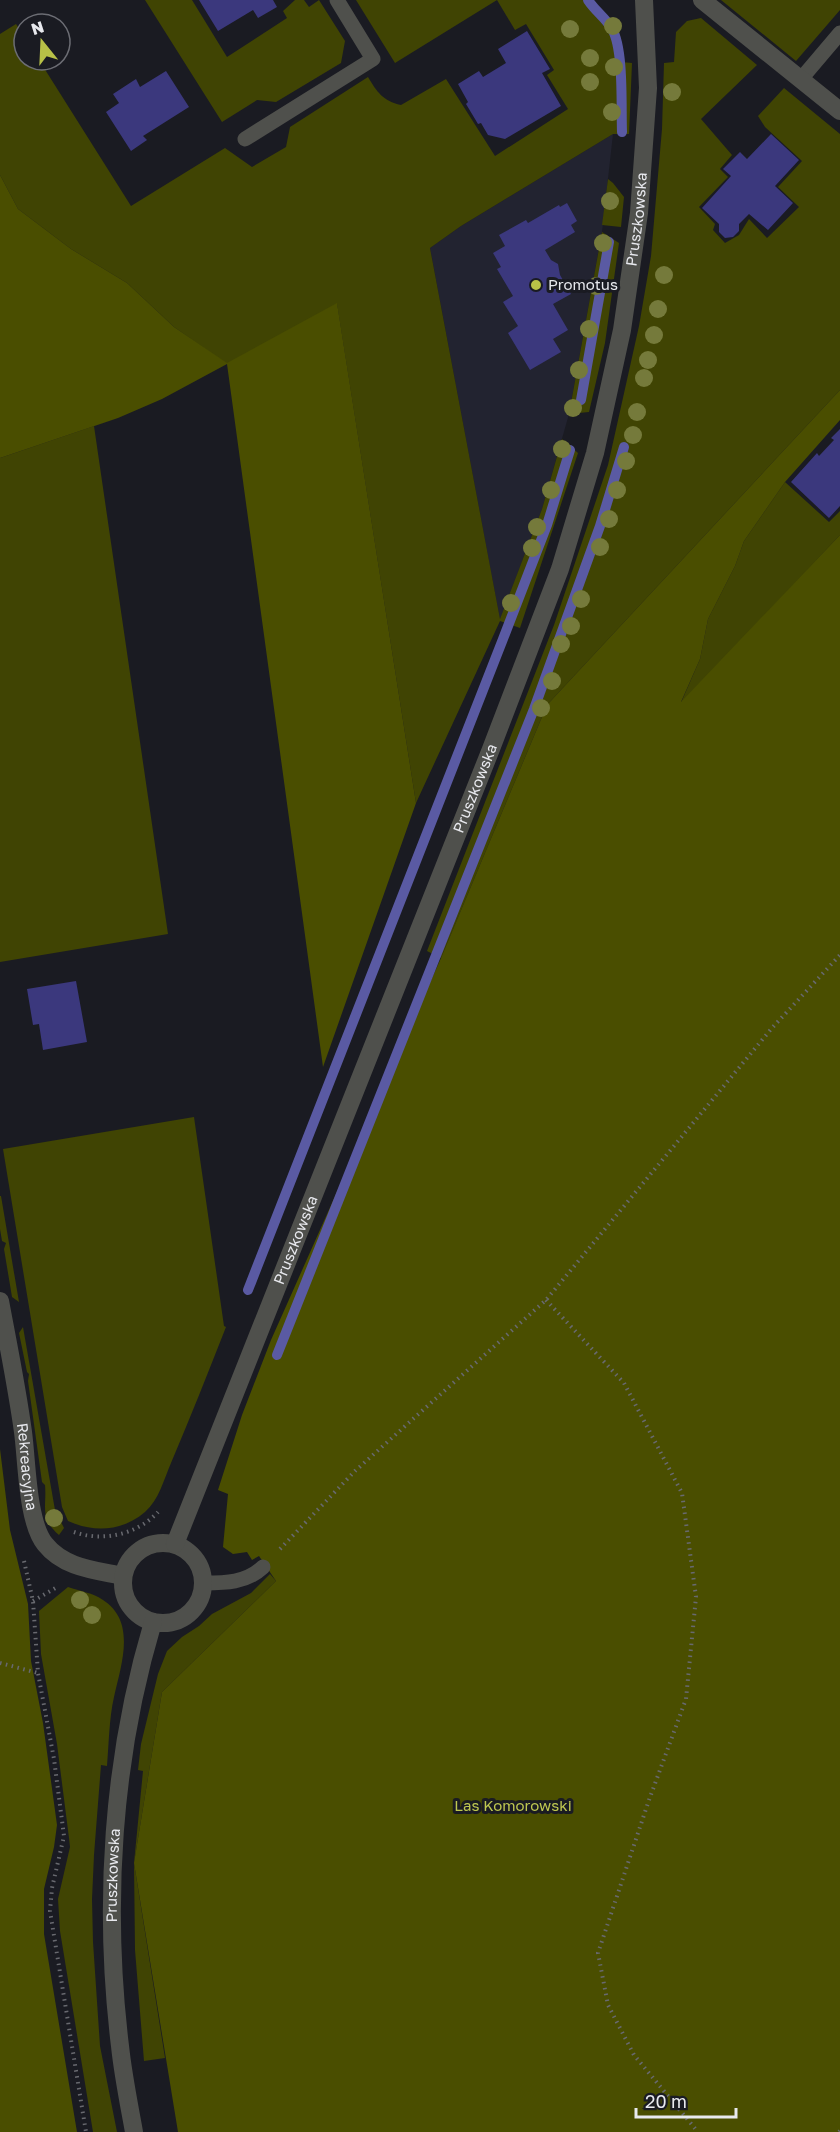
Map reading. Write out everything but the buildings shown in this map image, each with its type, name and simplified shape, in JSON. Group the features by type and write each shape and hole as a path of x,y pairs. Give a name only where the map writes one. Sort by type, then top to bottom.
{"street":[{"name":"Pruszkowska","path":"176,1544 560,569 597,444 622,330 644,161 648,88 644,0"},
{"path":"702,0 840,111"},
{"name":"Rekreacyjna","path":"0,1300 23,1432 36,1528 44,1543 60,1558 84,1568 123,1576"},
{"path":"159,1543 176,1544 187,1550 202,1571 204,1583 199,1601 188,1616 171,1623 153,1622 137,1614 129,1605 123,1588 123,1576 130,1560 142,1549 159,1543"},
{"name":"Pruszkowska","path":"134,2132 120,2048 116,2005 112,1880 117,1800 128,1723 134,1691 153,1622"}],"lane":[{"path":"245,139 373,59 337,0"},
{"path":"801,79 840,33"},
{"path":"204,1583 242,1580 263,1567"}],"path":[{"path":"263,1567 355,1471 546,1300 772,1028 840,955"},
{"path":"546,1300 624,1383 682,1493 696,1597 686,1699 649,1800 598,1953 609,2005 634,2055 698,2132"},
{"path":"69,1529 84,1535 114,1536 153,1518 162,1506"},
{"path":"62,1584 33,1601 38,1673 54,1759 64,1836 52,1888 51,1922 86,2132"},
{"path":"0,1663 38,1673"}],"shaded area":[{"path":"145,0 192,0 227,57 287,18 283,11 295,0 304,0 309,7 319,0 345,41 341,63 276,102 257,100 222,122"},
{"path":"356,0 497,0 395,63"},
{"path":"497,0 592,0 616,27 620,35 622,62 632,63 629,134 613,134 461,226 430,248 500,619 542,509 562,439 578,453 520,628 500,621 416,803 337,304 227,364 174,327 127,283 71,249 18,209 0,175 0,34 12,26 12,72 47,72 131,206 225,148 252,167 286,147 290,127 368,77 381,95 401,105 446,79 495,156 568,109 547,75 554,70 526,24 515,30"},
{"path":"721,0 840,0 840,10 796,61"},
{"path":"701,18 757,65 701,119 732,155 720,169 728,177 699,207 715,224 713,230 725,243 739,235 749,219 767,238 799,207 778,187 802,161 765,127 758,116 784,88 840,134 840,390 547,705 441,958 427,951 554,625 608,465 639,326 651,256 662,129 664,63 674,62 676,32 687,21"},
{"path":"613,134 602,232 569,414 542,509 500,620 430,248 461,226"},
{"path":"608,179 624,197 621,227 602,225"},
{"path":"602,232 619,243 605,343 589,412 569,414"},
{"path":"94,426 168,934 0,962 0,458"},
{"path":"785,482 829,522 840,511 840,535 680,705 700,659 708,619 735,566 744,541"},
{"path":"194,1117 224,1326 226,1327 154,1502 136,1518 118,1526 98,1528 78,1525 68,1521 62,1507 3,1149"},
{"path":"0,1196 19,1302 12,1297 4,1249 6,1243 2,1241 0,1229"},
{"path":"23,1327 55,1510 64,1528 59,1535 49,1523 45,1512 45,1485 42,1482 28,1381 29,1374 19,1333"},
{"path":"270,1574 276,1581 162,1692 134,1863 143,1771 138,1770 141,1744 158,1674 167,1651 212,1614 251,1593"},
{"path":"68,1587 91,1594 114,1609 123,1632 123,1658 111,1714 107,1766 101,1765 92,1899 100,2046 117,2132 93,2132 60,1931 58,1899 70,1847 57,1744 41,1654 39,1611"},
{"path":"134,1863 165,2058 144,2061 135,1950"}],"green space":[{"path":"0,175 18,209 71,249 127,283 174,327 227,363 337,303 416,803 323,1067 227,364 162,399 118,418 0,458"},
{"name":"Las Komorowski","path":"840,390 840,420 785,482 744,541 735,566 708,619 700,659 681,702 840,535 840,2132 178,2132 134,1863 162,1692 276,1581 259,1556 252,1560 247,1552 233,1554 223,1547 228,1494 218,1490 242,1415 271,1340 441,958 547,705"},
{"path":"0,1449 10,1530 28,1604 31,1661 43,1723 57,1825 44,1889 44,1934 77,2132 0,2132"}],"waterway":[{"path":"588,0 610,25 616,38 622,94 622,132"},
{"path":"581,400 609,242"},
{"path":"277,1355 534,709 600,526 624,447"},
{"path":"248,1290 547,525 570,450"}],"place":[{"name":"Promotus","path":"536,285"}]}
